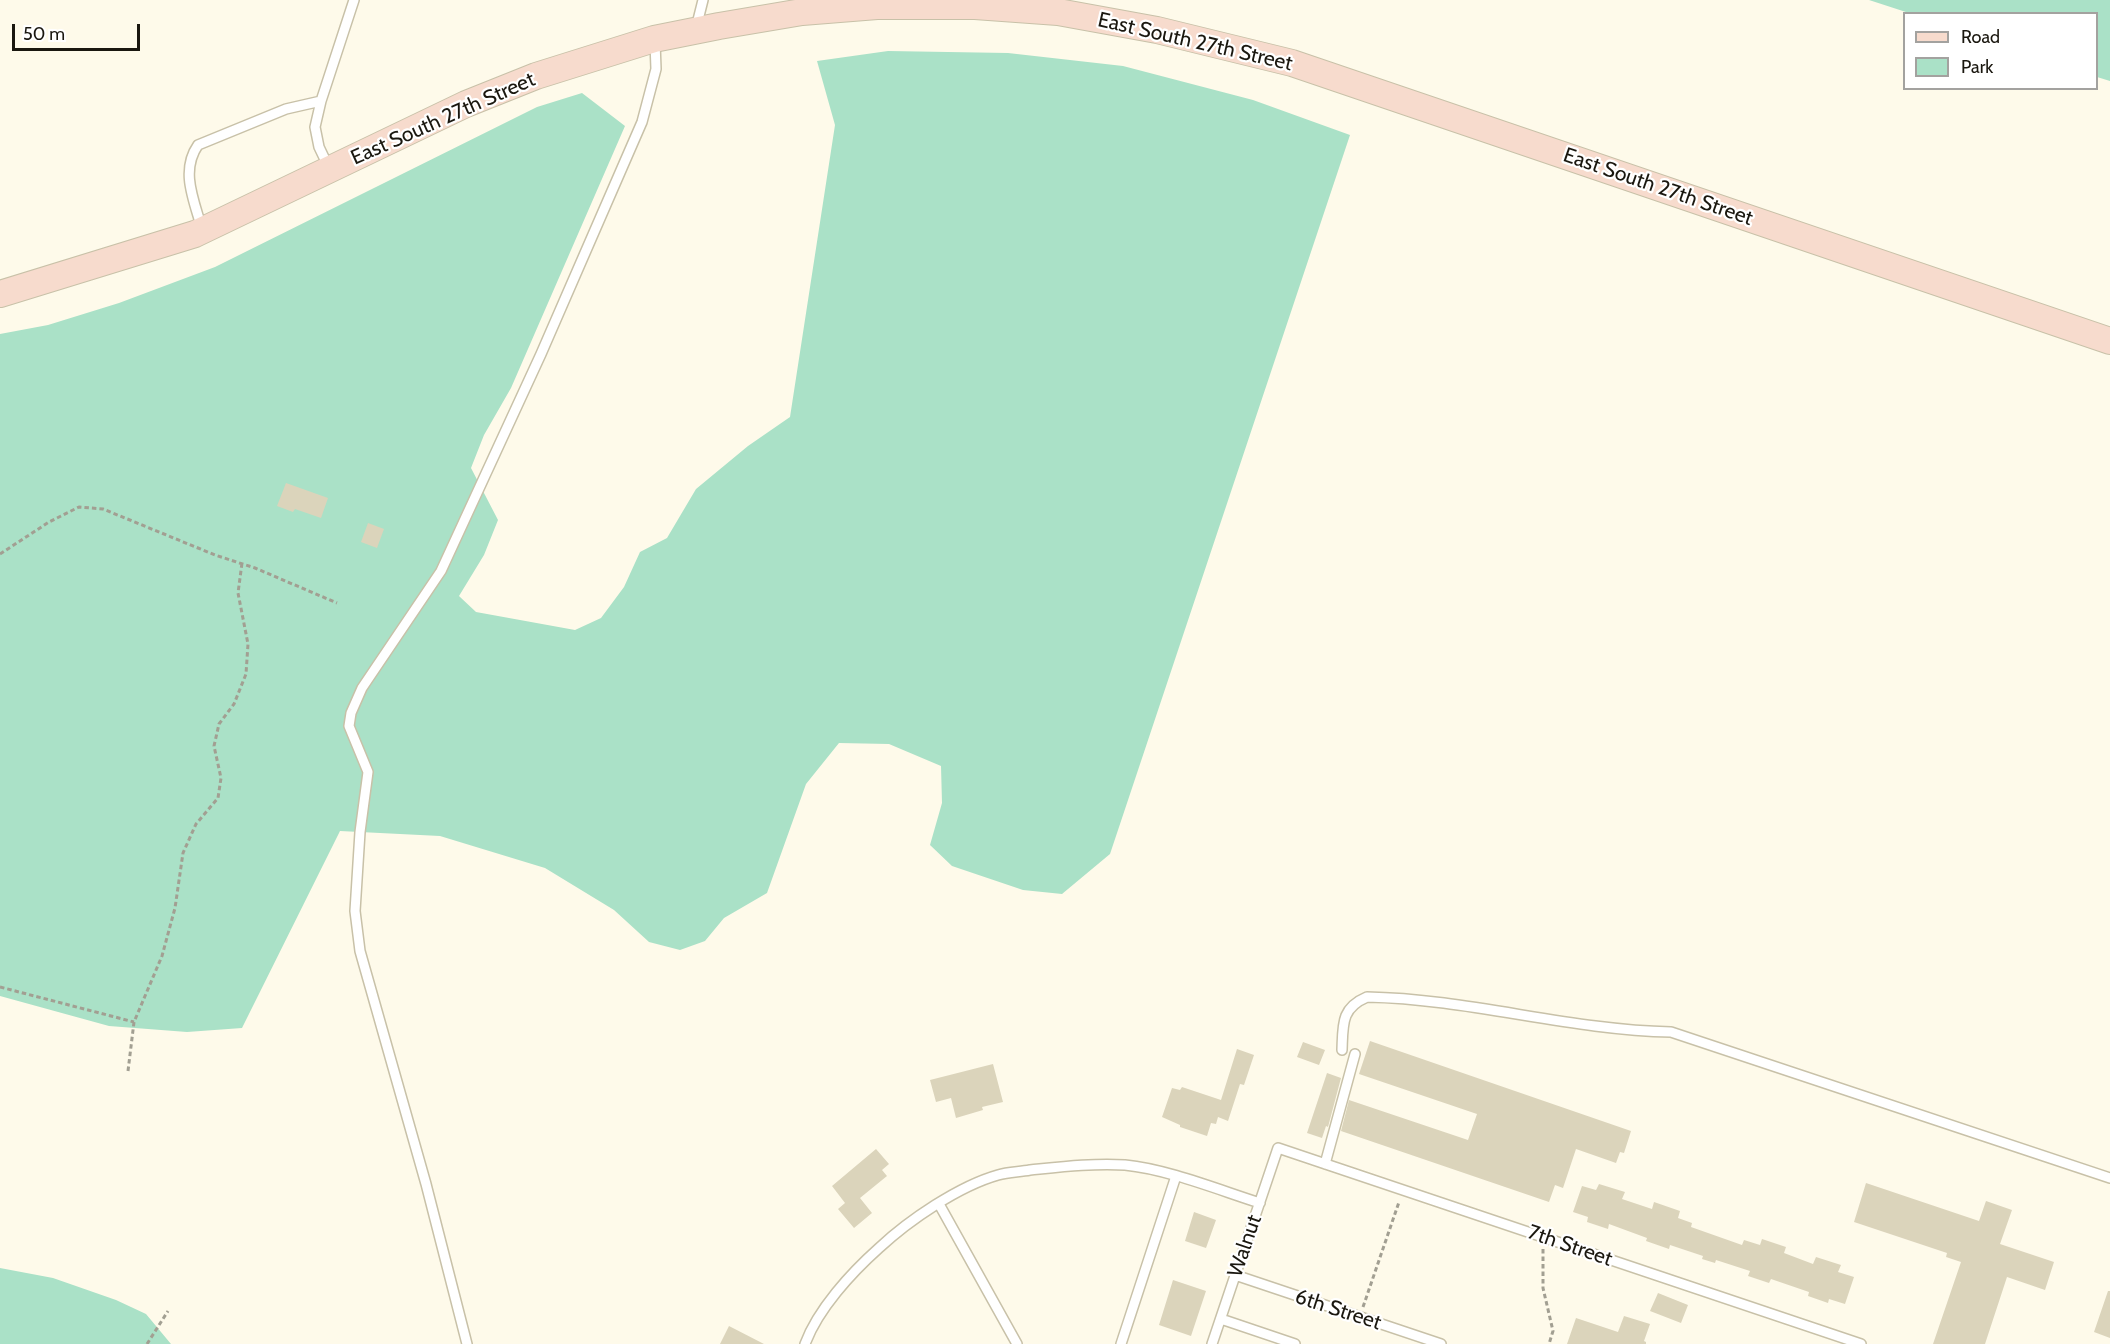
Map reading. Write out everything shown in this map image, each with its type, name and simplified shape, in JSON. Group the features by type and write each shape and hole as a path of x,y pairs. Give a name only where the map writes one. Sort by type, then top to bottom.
{"main road":[{"name":"East South 27th Street","path":"0,294 202,230 466,104 536,76 654,39 802,12 877,6 975,6 1058,12 1157,30 1292,63 2110,341"}],"lane":[{"path":"330,170 319,147 315,127 321,101 354,0"},
{"path":"696,31 703,0"},
{"path":"467,1344 426,1184 360,951 355,911 360,832 368,772 349,726 351,713 362,688 441,571 540,354 642,122 656,69 654,39"},
{"path":"202,230 188,173 190,156 198,145 286,109 321,101"},
{"path":"1342,1050 1343,1025 1349,1008 1367,997 1437,1002 1589,1025 1636,1031 1671,1032 2110,1178"},
{"path":"1325,1164 1355,1054"},
{"name":"7th Street","path":"1278,1148 1861,1344"},
{"name":"Walnut","path":"1212,1344 1278,1148"},
{"path":"805,1344 808,1334 858,1266 892,1235 967,1186 999,1174 1080,1166 1126,1165 1176,1176 1260,1203"},
{"path":"1121,1344 1176,1176"},
{"path":"939,1204 1017,1344"},
{"name":"6th Street","path":"1235,1275 1441,1344"},
{"path":"1221,1319 1295,1344"}],"path":[{"path":"0,554 49,522 79,507 103,509 337,603"},
{"path":"128,1071 134,1022 162,956 175,908 183,853 196,824 218,798 221,778 214,746 219,724 234,704 246,674 248,644 238,593 242,563"},
{"path":"0,987 134,1022"},
{"path":"1360,1317 1403,1190"},
{"path":"1546,1238 1542,1265 1543,1288 1553,1331 1549,1344"},
{"path":"147,1344 168,1311"}],"green space":[{"path":"1869,0 2110,0 2110,81 2098,77 2098,12 1906,12"},
{"path":"888,51 1008,53 1123,66 1253,100 1350,135 1110,854 1062,894 1023,890 952,866 930,845 942,803 941,766 889,744 839,743 806,784 767,893 724,918 705,941 680,950 649,942 614,910 545,868 440,836 340,831 242,1028 187,1032 109,1026 0,996 0,334 48,325 119,303 215,267 537,107 582,93 625,126 511,388 484,435 471,468 498,520 484,555 459,596 476,612 575,630 601,618 624,587 640,552 667,538 696,489 748,446 790,417 835,125 817,61"},
{"path":"0,1268 53,1278 116,1300 146,1314 171,1344 0,1344"}],"building":[{"path":"286,483 328,498 321,518 295,509 293,512 277,506"},
{"path":"368,523 384,529 377,548 361,542"},
{"path":"1370,1041 1631,1131 1624,1153 1620,1152 1616,1163 1576,1149 1563,1188 1555,1185 1549,1202 1341,1131 1349,1100 1468,1140 1477,1114 1359,1074"},
{"path":"1303,1042 1325,1050 1319,1065 1297,1057"},
{"path":"1237,1049 1254,1055 1244,1085 1240,1084 1228,1121 1218,1117 1216,1124 1211,1123 1207,1136 1180,1127 1162,1117 1172,1088 1180,1090 1182,1087 1221,1100"},
{"path":"993,1064 1003,1102 982,1107 983,1110 956,1118 951,1098 936,1102 930,1080"},
{"path":"1327,1073 1341,1078 1328,1127 1326,1126 1322,1138 1307,1133"},
{"path":"876,1149 889,1164 882,1170 887,1176 860,1198 872,1213 854,1228 838,1209 845,1203 832,1186"},
{"path":"1866,1183 1979,1221 1986,1201 2012,1210 2000,1244 2054,1262 2045,1290 2007,1277 1985,1344 1933,1344 1961,1262 1946,1257 1947,1253 1854,1222"},
{"path":"1599,1184 1625,1192 1622,1199 1652,1209 1654,1202 1680,1211 1678,1218 1692,1223 1691,1227 1742,1245 1744,1240 1760,1245 1762,1239 1786,1247 1784,1253 1813,1264 1816,1257 1841,1265 1838,1272 1854,1277 1845,1304 1829,1299 1828,1303 1808,1296 1809,1292 1771,1279 1769,1283 1748,1276 1750,1271 1716,1260 1715,1263 1702,1259 1703,1256 1670,1245 1669,1249 1609,1224 1608,1229 1587,1222 1588,1217 1573,1212 1582,1186 1596,1190"},
{"path":"1194,1212 1216,1220 1206,1248 1185,1241"},
{"path":"1173,1280 1206,1291 1191,1336 1159,1325"},
{"path":"2108,1291 2110,1291 2110,1338 2094,1332"},
{"path":"1658,1293 1688,1305 1681,1323 1650,1311"},
{"path":"1624,1316 1650,1324 1644,1341 1646,1344 1567,1344 1576,1318 1618,1332"},
{"path":"729,1326 764,1344 720,1344"}]}
